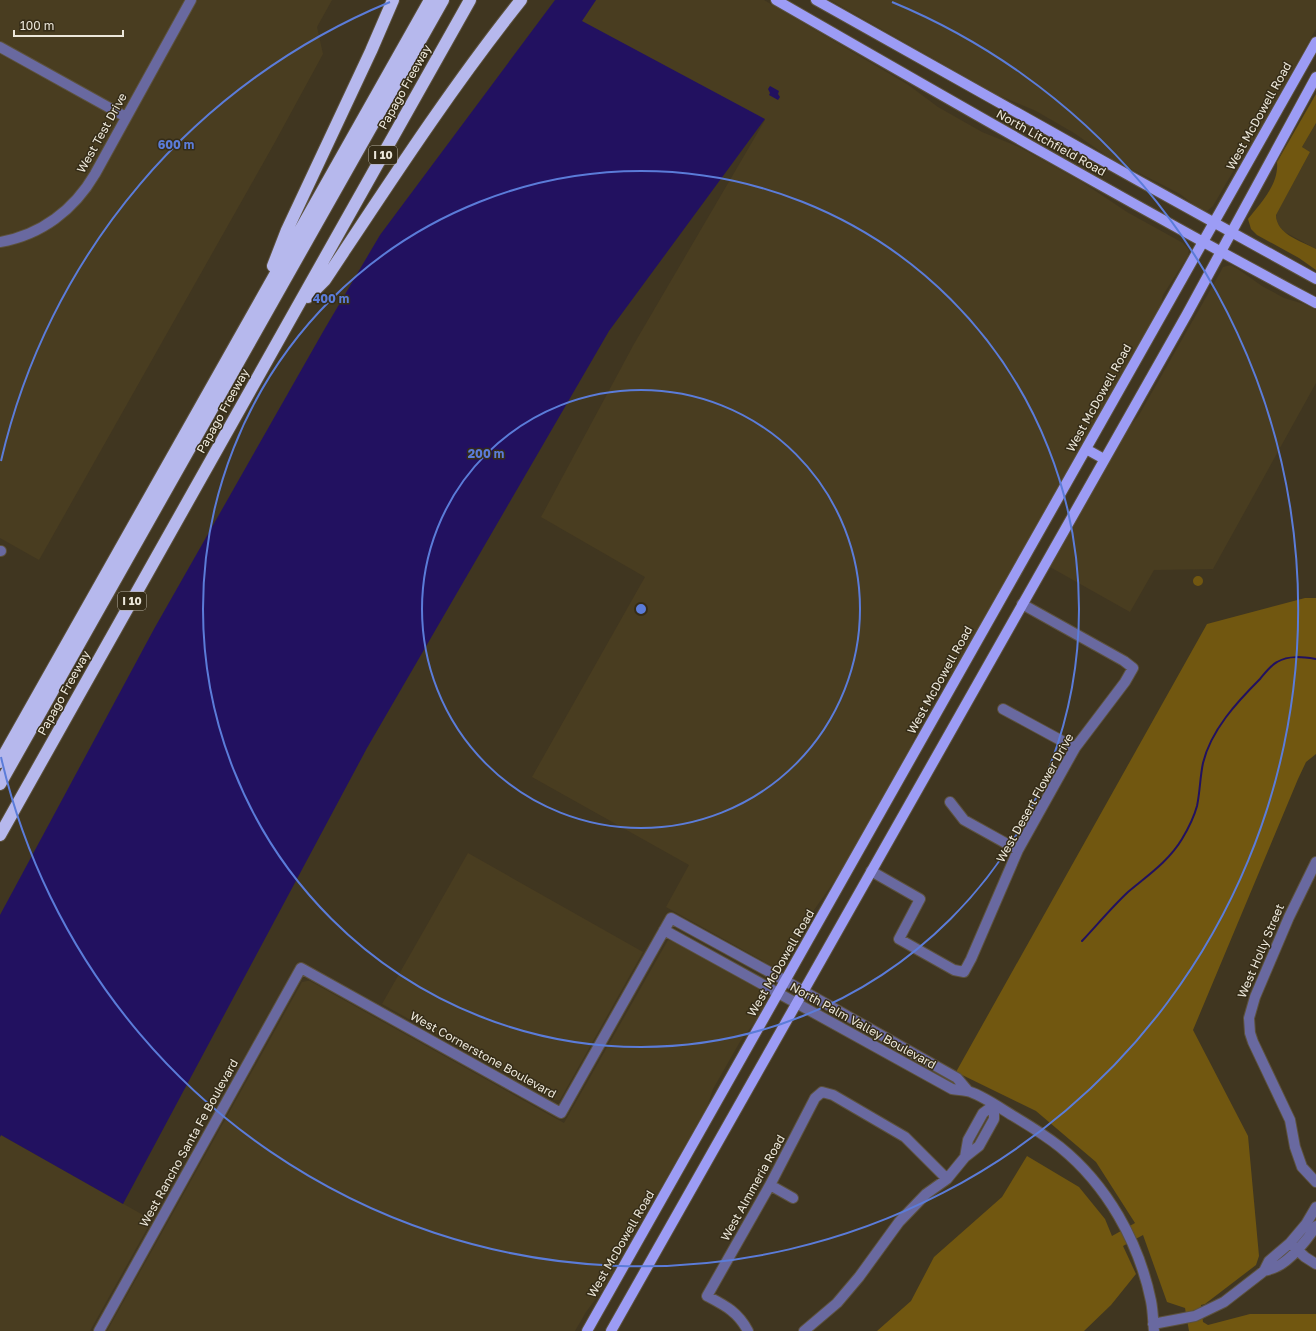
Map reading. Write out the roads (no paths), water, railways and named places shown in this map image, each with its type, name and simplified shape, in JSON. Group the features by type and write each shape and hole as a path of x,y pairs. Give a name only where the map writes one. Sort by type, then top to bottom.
{"highway":[{"path":"258,304 287,230 371,51 393,0"},
{"name":"Papago Freeway","path":"0,762 430,0"},
{"path":"0,784 443,0"},
{"name":"Papago Freeway","path":"0,835 470,0"},
{"path":"296,310 325,280 443,104 477,56 521,0"}],"main road":[{"name":"North Litchfield Road","path":"776,0 976,116 1316,303"},
{"name":"North Litchfield Road","path":"816,0 1316,279"},
{"name":"West McDowell Road","path":"587,1331 1316,42"},
{"path":"611,1331 1221,252 1316,77"},
{"path":"1086,449 1104,458"}],"street":[{"name":"West Test Drive","path":"0,242 16,239 35,231 54,220 73,204 89,184 191,0"},
{"path":"0,47 126,117"},
{"name":"West Desert Flower Drive","path":"871,871 920,899 899,939 954,970 964,972 1018,850 1075,748 1125,682 1133,668 1124,661 1022,604"},
{"path":"1003,709 1075,748"},
{"path":"950,802 964,820 1018,850"},
{"name":"West Holly Street","path":"1316,862 1270,960 1255,997 1249,1018 1250,1033 1253,1042 1290,1120 1294,1147 1298,1158 1302,1167 1316,1182"},
{"name":"North Palm Valley Boulevard","path":"671,918 957,1078 968,1091"},
{"name":"West Cornerstone Boulevard","path":"301,968 561,1114 671,918"},
{"name":"North Palm Valley Boulevard","path":"664,930 952,1089 968,1091 994,1104 1061,1147 1092,1178 1105,1195 1132,1242 1144,1275 1151,1302 1153,1327"},
{"name":"West Rancho Santa Fe Boulevard","path":"99,1331 301,968"},
{"name":"West Almmeria Road","path":"748,1331 743,1322 732,1310 707,1296 770,1185 815,1098 822,1092 833,1095 905,1137 947,1179"},
{"path":"804,1331 837,1303 859,1277 899,1222 926,1194 947,1179 965,1156 979,1146 994,1119 994,1104"},
{"path":"770,1185 793,1198"},
{"path":"1293,1247 1316,1207"},
{"path":"1153,1327 1195,1316 1224,1302 1264,1271 1269,1261 1293,1247 1316,1226"},
{"path":"1293,1247 1305,1258 1316,1264"}],"waterway":[{"path":"1082,941 1128,892 1150,874 1177,847 1191,823 1197,806 1202,768 1207,751 1218,728 1234,707 1268,669 1277,662 1291,657 1316,659"}]}
